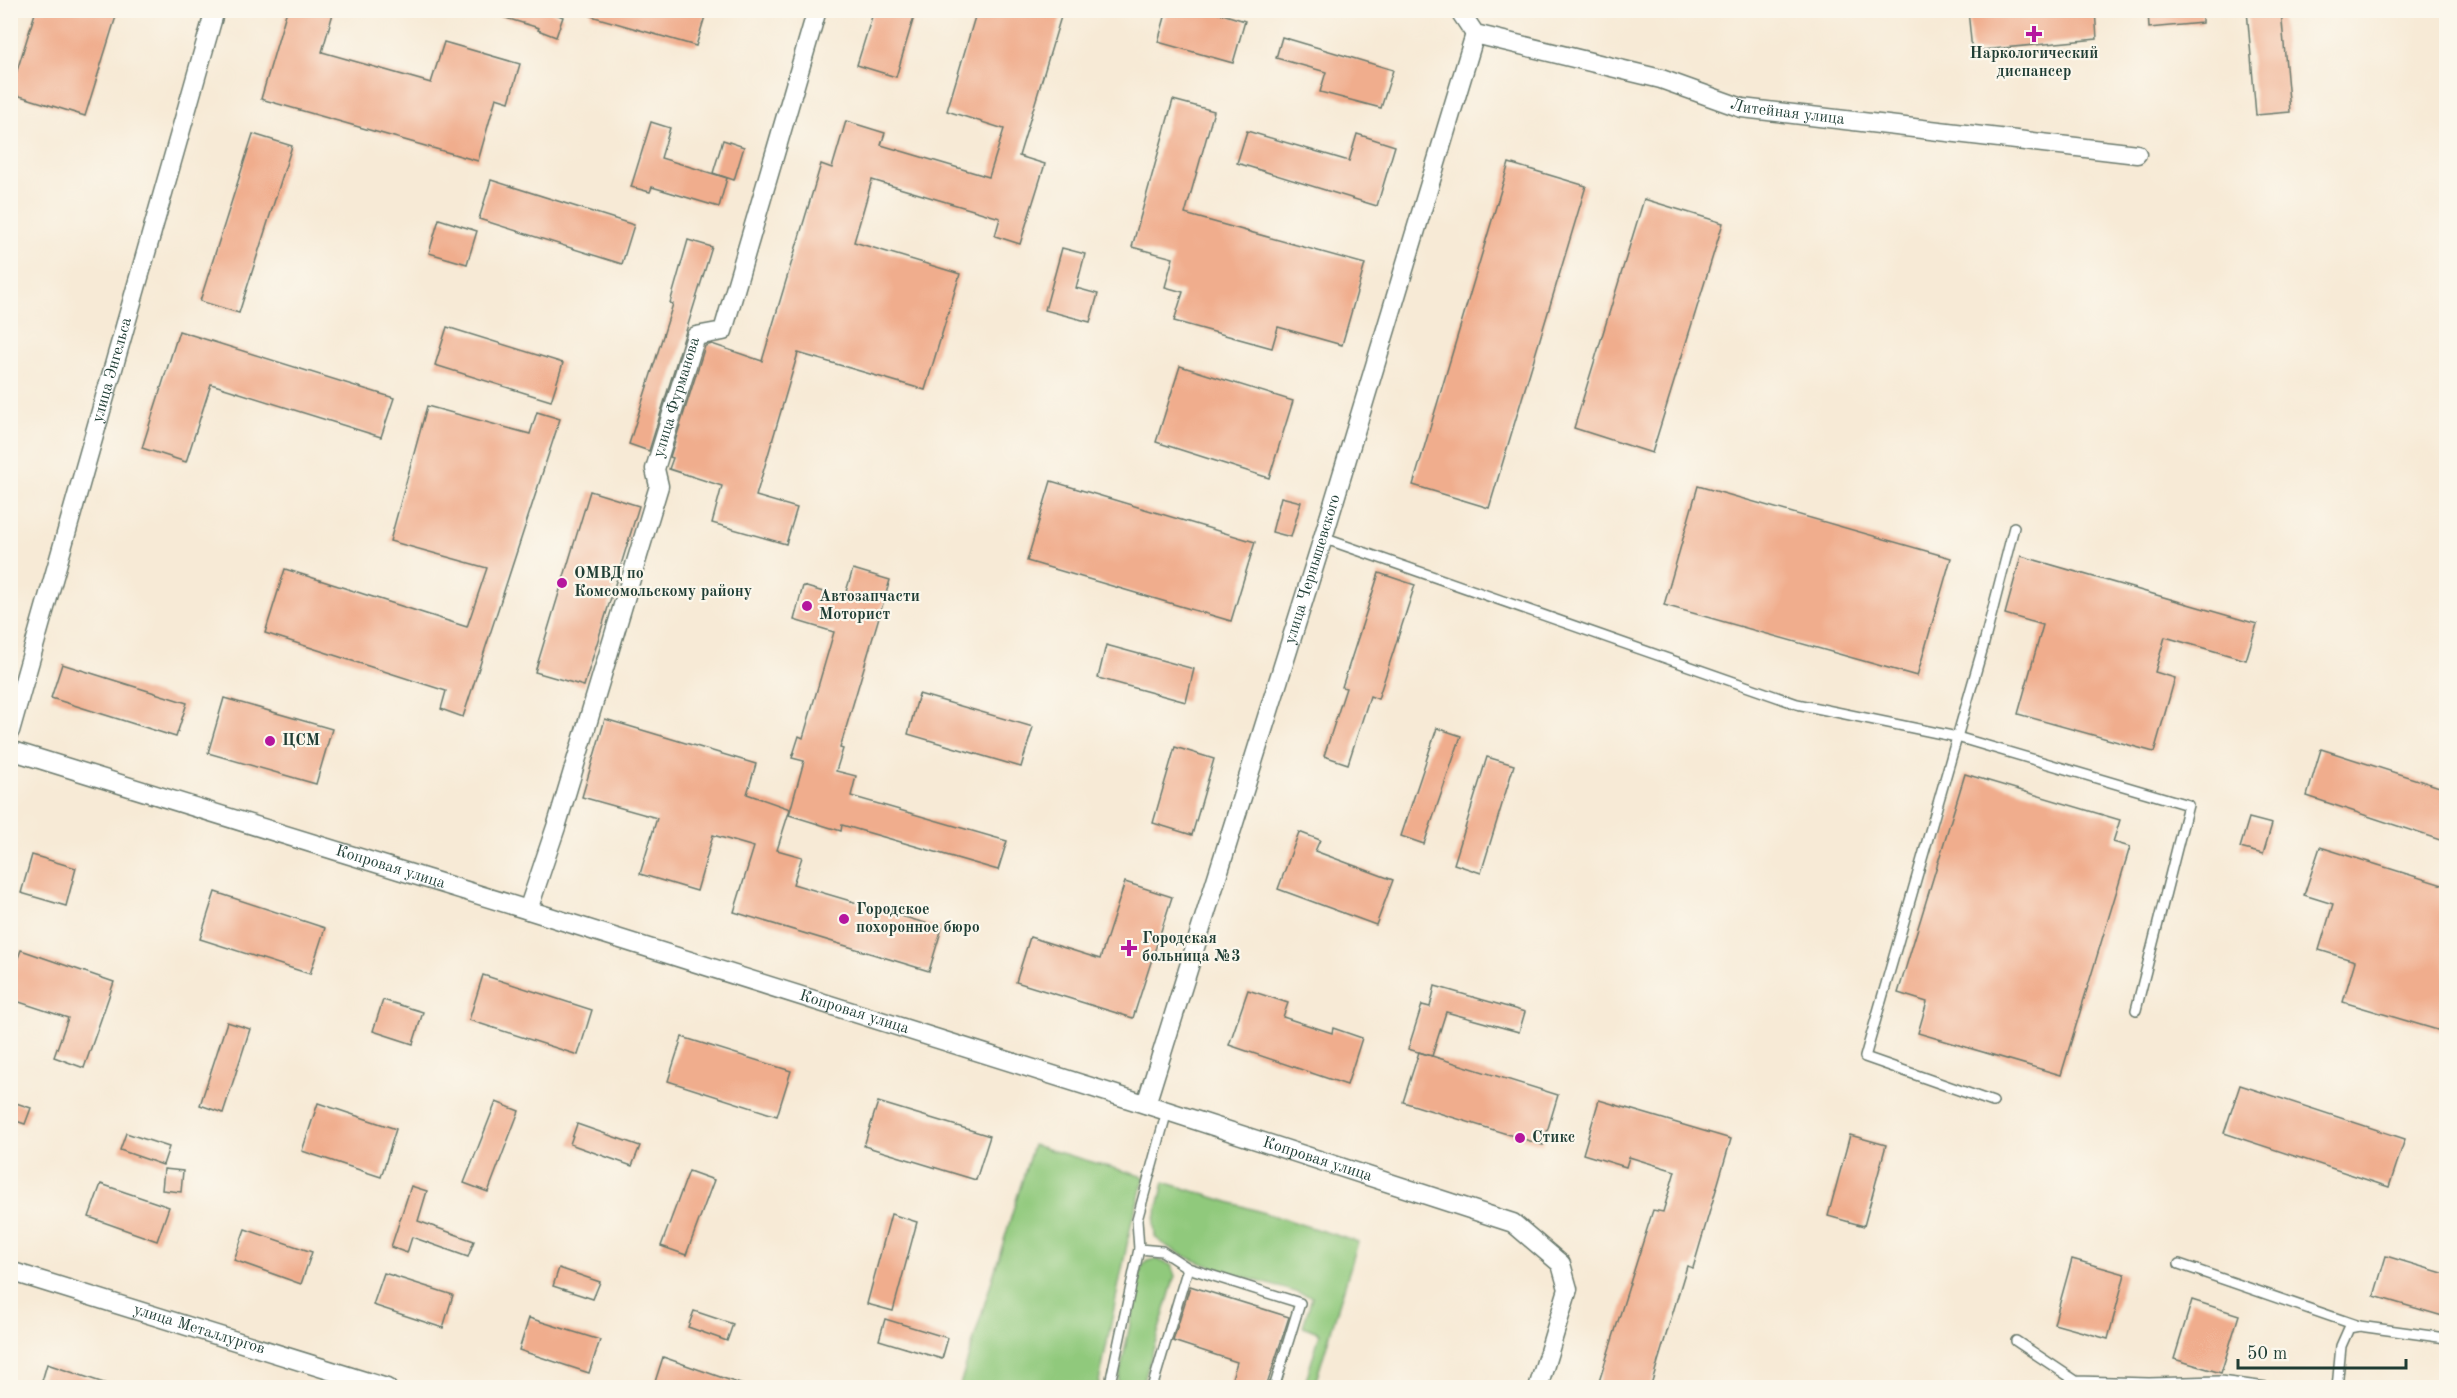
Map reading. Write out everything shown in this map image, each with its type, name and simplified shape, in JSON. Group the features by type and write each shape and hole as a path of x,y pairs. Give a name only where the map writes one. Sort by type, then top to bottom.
{"street":[{"name":"улица Энгельса","path":"10,731 215,10"},
{"name":"улица Фурманова","path":"528,910 557,824 659,486 655,469 696,336 723,331 817,10"},
{"path":"1459,10 1475,34"},
{"name":"Литейная улица","path":"1475,34 1661,79 1742,108 2137,154"},
{"name":"улица Чернышевского","path":"1146,1104 1323,538 1475,34"},
{"name":"Копровая улица","path":"10,750 1146,1104 1513,1223 1561,1264 1568,1289 1538,1388"},
{"name":"улица Металлургов","path":"10,1271 387,1388"}],"lane":[{"path":"1993,1102 1865,1057 1957,737 2014,527"},
{"path":"1323,538 1797,704 1957,737 2188,805 2136,1010"},
{"path":"1109,1388 1139,1249 1137,1220 1167,1111"},
{"path":"1139,1249 1162,1251 1188,1268 1300,1303 1275,1388"},
{"path":"2179,1264 2359,1326 2446,1338"},
{"path":"1152,1388 1188,1268"},
{"path":"2337,1388 2341,1346 2349,1328 2359,1326"},
{"path":"2016,1341 2076,1381 2149,1383 2220,1381 2274,1388"}],"green space":[{"path":"1033,1145 1145,1177 1132,1220 1098,1387 959,1388"},
{"path":"1164,1182 1358,1242 1314,1387 1304,1387 1320,1333 1303,1326 1312,1297 1229,1273 1186,1257 1155,1237 1154,1223"},
{"path":"1156,1259 1171,1265 1175,1276 1142,1387 1117,1387 1142,1266 1147,1261"}],"building":[{"path":"36,10 118,10 85,116 10,93"},
{"path":"287,10 334,10 322,52 431,83 444,42 520,64 509,102 496,98 478,161 261,99"},
{"path":"497,10 546,10 563,17 556,37 538,30 539,28 496,15"},
{"path":"591,10 695,10 706,13 696,46 591,16"},
{"path":"874,10 916,10 896,77 857,65"},
{"path":"977,10 1063,10 1019,156 1045,164 1020,244 995,236 1000,218 872,180 854,242 960,274 925,390 798,353 756,496 797,508 786,544 712,523 722,486 669,469 673,458 670,457 705,346 712,344 762,361 821,164 832,168 846,121 885,133 881,145 989,177 1004,129 947,111"},
{"path":"1167,10 1209,10 1245,21 1233,63 1158,42"},
{"name":"Наркологический диспансер","path":"1968,10 2095,10 2097,39 1972,51"},
{"path":"2148,10 2202,10 2202,23 2149,28"},
{"path":"2247,10 2281,10 2290,112 2256,115"},
{"path":"1282,37 1393,70 1381,108 1320,92 1326,72 1276,58"},
{"path":"1173,100 1214,111 1185,214 1365,264 1342,345 1278,327 1272,348 1174,321 1183,292 1165,287 1173,258 1132,247"},
{"path":"651,122 670,128 661,158 727,178 719,207 652,187 650,192 631,187"},
{"path":"1247,131 1349,161 1357,134 1395,146 1377,206 1237,163"},
{"path":"253,134 292,146 239,313 200,301"},
{"path":"723,140 744,147 734,180 713,173"},
{"path":"1509,163 1586,186 1489,508 1413,485"},
{"path":"491,180 634,225 622,264 479,219"},
{"path":"1644,199 1723,223 1652,453 1574,428"},
{"path":"439,219 477,231 467,264 429,253"},
{"path":"688,240 712,247 649,451 629,444 673,304 670,303"},
{"path":"1062,248 1085,254 1076,288 1098,294 1090,322 1045,310"},
{"path":"447,327 563,363 551,401 435,365"},
{"path":"179,331 394,398 381,437 211,384 186,462 142,448"},
{"path":"1180,366 1293,401 1269,478 1156,442"},
{"path":"427,406 530,434 537,412 560,419 463,717 441,709 446,691 265,633 285,569 467,627 487,568 390,541"},
{"path":"1051,481 1255,542 1231,621 1027,561"},
{"path":"1698,486 1951,558 1917,676 1664,605"},
{"path":"590,491 639,506 584,686 535,672"},
{"path":"1281,497 1301,502 1291,537 1272,532"},
{"path":"2021,556 2257,624 2246,660 2165,637 2155,672 2175,678 2154,752 2018,714 2043,625 2005,614"},
{"path":"853,569 890,580 840,748 843,749 836,771 856,776 851,796 1007,841 998,870 842,825 841,831 789,815 804,761 792,758 799,736 803,738 834,632 794,620 803,586 844,598"},
{"path":"1379,573 1415,585 1378,699 1370,696 1348,764 1324,756 1346,688 1342,687"},
{"path":"1106,645 1194,669 1186,702 1098,678"},
{"path":"62,664 187,703 176,737 51,698"},
{"path":"919,694 1033,727 1021,767 908,734"},
{"name":"ЦСМ","path":"224,698 332,729 316,784 208,753"},
{"path":"605,719 756,764 747,794 790,809 777,850 802,857 793,884 942,928 929,971 734,912 754,847 713,835 697,891 640,874 657,818 582,797"},
{"path":"1437,728 1461,736 1424,844 1401,836"},
{"path":"1175,747 1214,759 1192,835 1153,823"},
{"path":"2321,749 2446,789 2446,842 2307,796"},
{"path":"1487,757 1514,765 1481,873 1454,864"},
{"path":"1965,774 2120,820 2113,842 2130,847 2061,1075 1918,1033 1927,1002 1898,993"},
{"path":"2249,818 2272,824 2263,854 2240,848"},
{"path":"1299,832 1320,840 1315,851 1393,880 1376,925 1278,889"},
{"path":"2320,847 2446,886 2446,988 2442,1002 2446,1004 2446,1014 2441,1031 2343,1002 2355,961 2319,950 2333,904 2304,895"},
{"path":"32,855 76,868 66,906 21,893"},
{"name":"Городская больница №3","path":"1125,882 1172,897 1133,1018 1016,982 1030,937 1100,959"},
{"path":"215,892 325,928 310,974 200,939"},
{"path":"21,950 114,982 84,1068 54,1057 68,1018 10,999 10,979"},
{"path":"483,975 592,1010 578,1055 469,1020"},
{"path":"1435,986 1525,1012 1519,1032 1446,1012 1432,1056 1408,1049 1422,1005 1430,1007"},
{"path":"1248,990 1288,1003 1283,1017 1332,1033 1333,1028 1362,1038 1347,1085 1229,1045"},
{"path":"383,1000 423,1012 413,1044 373,1031"},
{"path":"227,1022 250,1029 223,1113 200,1105"},
{"path":"682,1037 791,1071 777,1116 668,1081"},
{"path":"1419,1052 1558,1095 1543,1145 1403,1102"},
{"path":"2240,1085 2405,1139 2389,1187 2224,1133"},
{"path":"1599,1100 1731,1139 1693,1268 1687,1266 1650,1388 1597,1388 1653,1210 1663,1212 1675,1171 1629,1157 1626,1167 1583,1154"},
{"path":"10,1101 31,1108 25,1124 10,1119"},
{"path":"496,1102 519,1111 488,1192 464,1183"},
{"path":"878,1102 990,1136 976,1180 864,1146"},
{"path":"318,1103 396,1129 381,1177 302,1151"},
{"path":"577,1124 640,1146 632,1166 570,1144"},
{"path":"126,1133 169,1147 163,1165 120,1150"},
{"path":"1850,1135 1886,1145 1864,1226 1828,1216"},
{"path":"164,1169 183,1171 181,1192 162,1190"},
{"path":"689,1171 714,1180 686,1255 661,1246"},
{"path":"101,1184 169,1207 157,1241 89,1217"},
{"path":"411,1186 427,1191 418,1221 474,1241 468,1257 412,1237 407,1253 391,1247"},
{"path":"891,1214 917,1222 893,1311 867,1304"},
{"path":"245,1229 312,1252 301,1284 234,1260"},
{"path":"2386,1256 2446,1274 2446,1317 2374,1296"},
{"path":"2072,1259 2125,1274 2108,1339 2054,1324"},
{"path":"559,1268 600,1282 593,1299 553,1286"},
{"path":"384,1273 453,1295 443,1328 373,1305"},
{"path":"1190,1286 1289,1317 1266,1388 1229,1388 1237,1362 1173,1341"},
{"path":"2192,1300 2239,1315 2221,1373 2174,1359"},
{"path":"694,1311 733,1324 727,1341 688,1327"},
{"path":"529,1318 600,1340 589,1373 519,1350"},
{"path":"885,1319 948,1338 942,1359 879,1340"},
{"path":"663,1357 743,1385 742,1388 653,1388"},
{"path":"47,1364 107,1384 107,1388 40,1388"}],"place":[{"name":"Наркологический диспансер","path":"2034,34"},
{"name":"ОМВД по Комсомольскому району","path":"562,583"},
{"name":"Автозапчасти Моторист","path":"807,606"},
{"name":"ЦСМ","path":"270,741"},
{"name":"Городское похоронное бюро","path":"844,919"},
{"name":"Городская больница №3","path":"1129,948"},
{"name":"Стикс","path":"1520,1138"}]}
